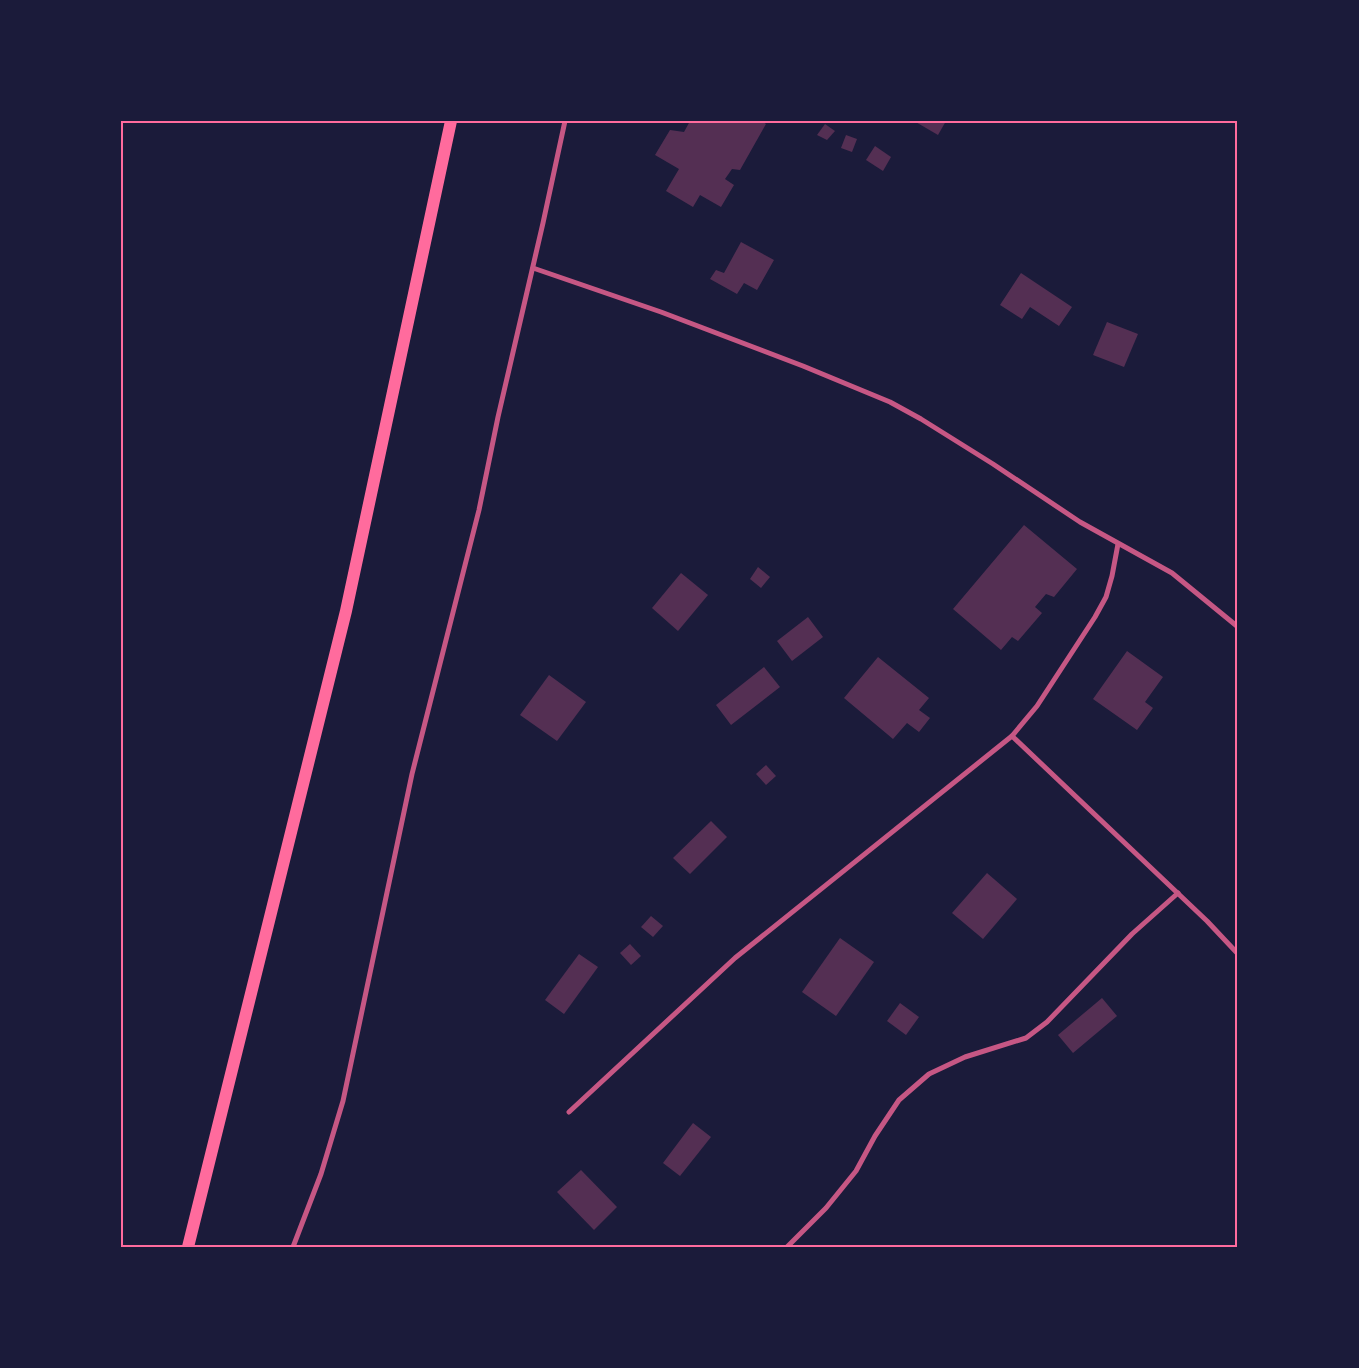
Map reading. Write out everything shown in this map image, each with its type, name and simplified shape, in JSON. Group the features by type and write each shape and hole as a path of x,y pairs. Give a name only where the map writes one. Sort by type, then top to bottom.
{"main road":[{"path":"188,1247 346,611 451,121"}],"street":[{"path":"293,1247 321,1174 343,1101 412,774 479,510 498,417 565,121"},
{"path":"533,268 661,312 803,366 890,402 993,464 1080,522 1172,574 1238,627"},
{"path":"569,1112 735,958 1012,736 1037,706 1095,617 1106,597 1118,544"},
{"path":"1012,736 1178,893 1238,954"},
{"path":"787,1247 826,1208 856,1171 875,1136 899,1100 929,1074 965,1056 1026,1038 1047,1022 1132,934 1178,893"}],"building":[{"path":"690,121 762,121 766,124 740,170 732,169 725,179 734,185 721,207 700,195 693,207 666,191 679,169 655,155 670,130 684,132"},
{"path":"914,121 946,121 938,135"},
{"path":"825,124 835,131 827,140 817,135"},
{"path":"846,135 857,139 852,152 841,148"},
{"path":"875,146 891,157 883,171 866,160"},
{"path":"741,242 774,260 757,290 744,283 737,294 710,279 716,270 724,273"},
{"path":"1021,273 1072,307 1059,326 1030,307 1022,319 1000,305"},
{"path":"1107,322 1138,334 1124,367 1093,355"},
{"path":"1024,525 1077,569 1054,597 1046,594 1035,607 1042,613 1018,641 1012,637 1001,650 953,609"},
{"path":"758,567 770,577 761,588 750,579"},
{"path":"681,573 708,595 678,631 652,608"},
{"path":"808,617 823,637 792,661 777,641"},
{"path":"1127,651 1163,677 1145,702 1153,708 1137,730 1093,699"},
{"path":"878,657 929,698 919,710 930,718 919,732 907,723 893,739 844,698"},
{"path":"764,667 780,687 731,725 716,705"},
{"path":"549,675 586,702 557,741 520,715"},
{"path":"766,765 776,776 766,785 756,774"},
{"path":"711,821 727,837 690,874 673,858"},
{"path":"987,873 1017,899 983,939 952,913"},
{"path":"651,916 663,926 653,937 641,927"},
{"path":"840,938 874,962 836,1016 802,992"},
{"path":"630,944 641,956 631,965 620,953"},
{"path":"579,954 598,967 564,1014 545,1000"},
{"path":"1102,998 1117,1016 1073,1053 1058,1035"},
{"path":"900,1003 919,1017 906,1035 887,1021"},
{"path":"693,1123 711,1137 680,1176 663,1163"},
{"path":"581,1170 617,1207 594,1230 557,1192"}]}
